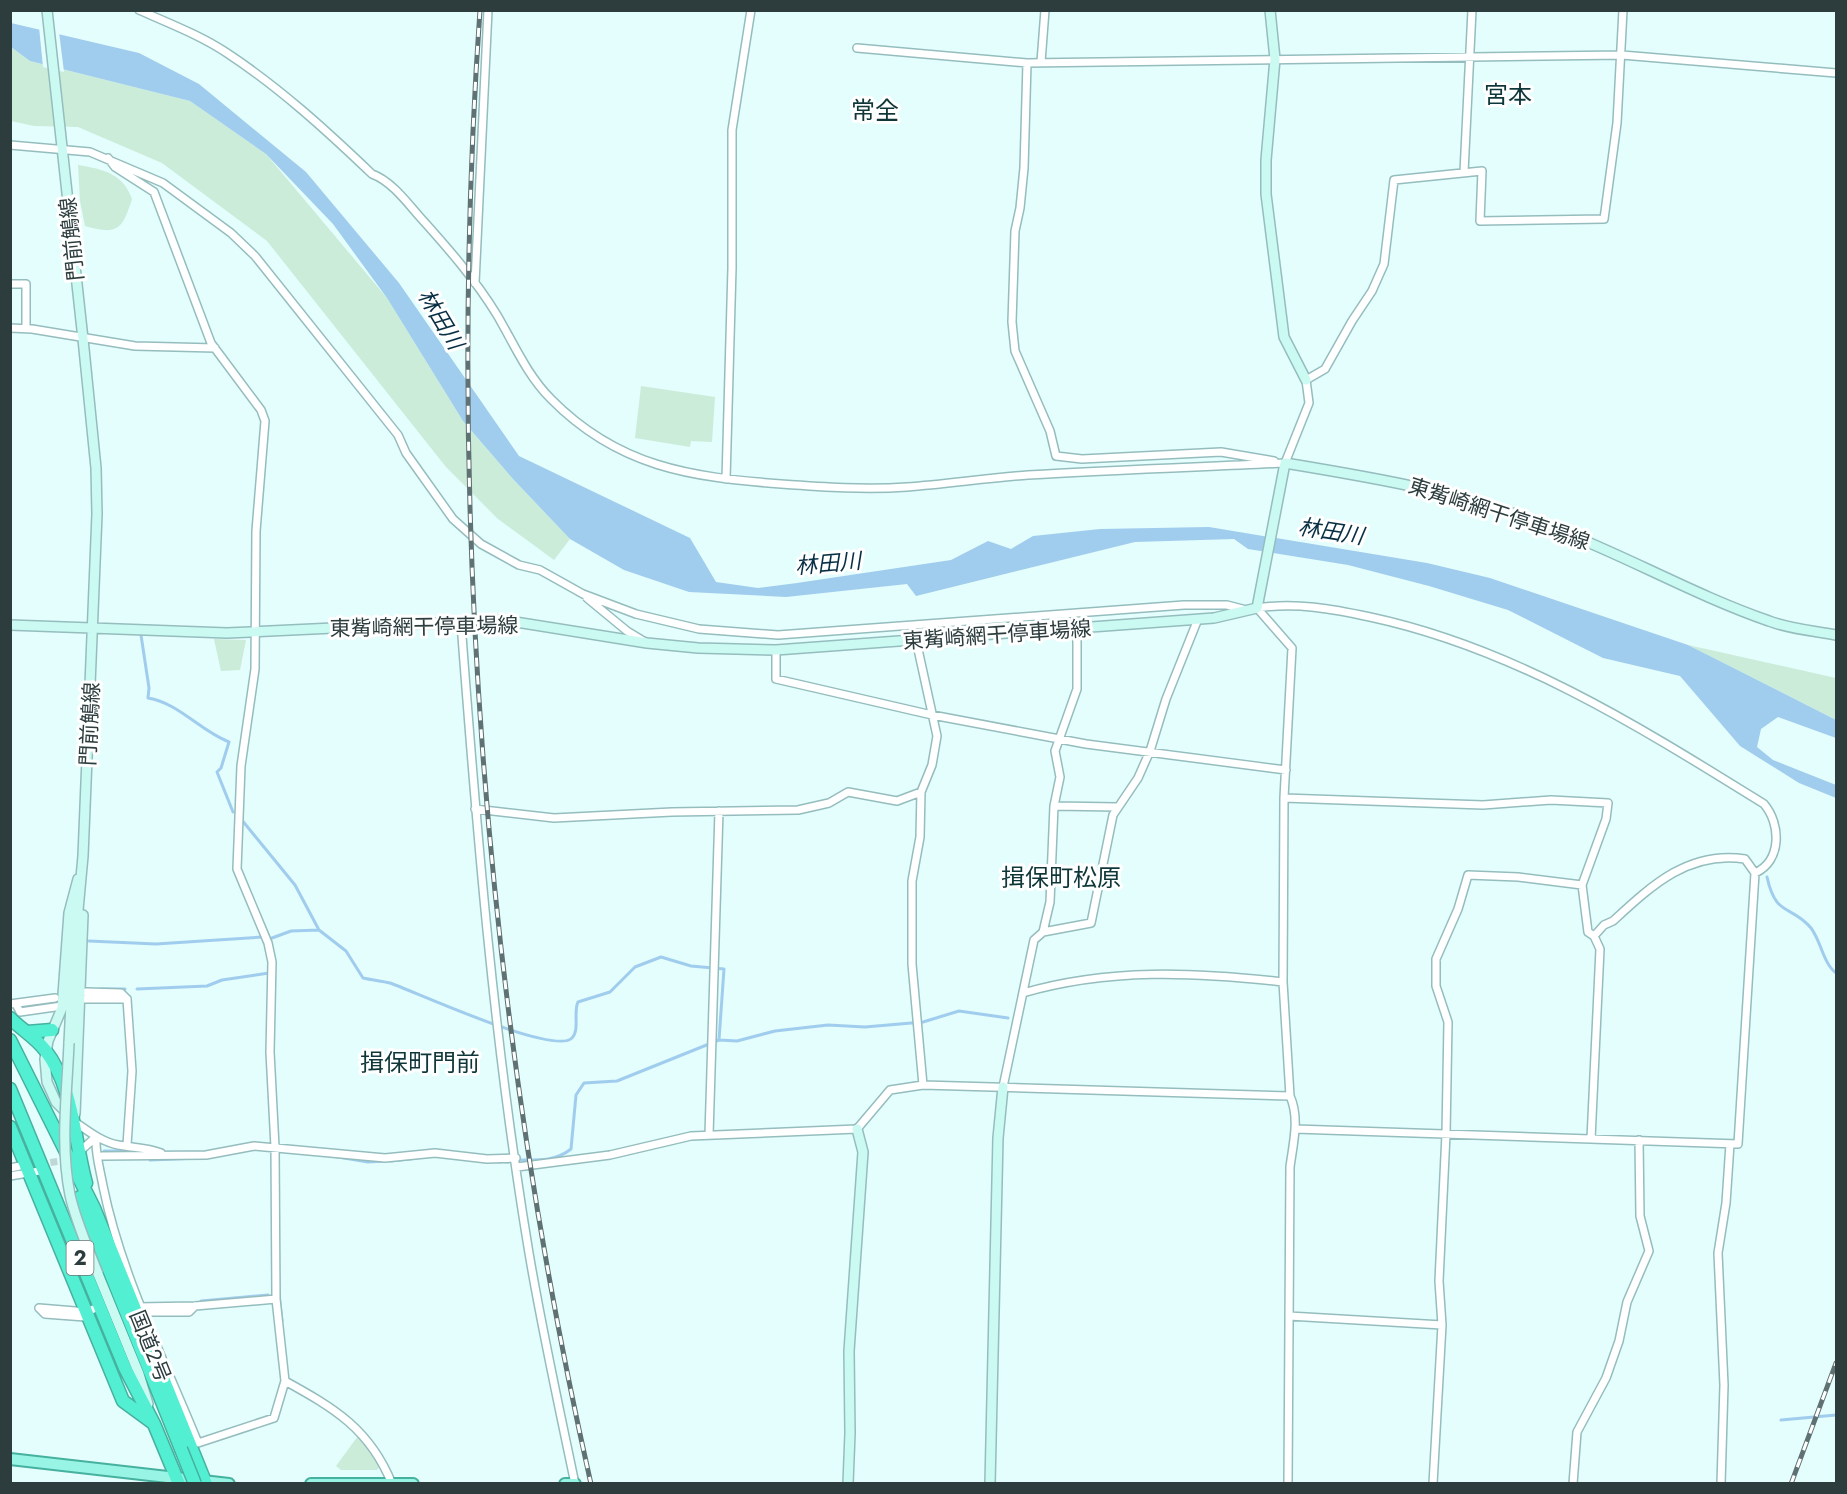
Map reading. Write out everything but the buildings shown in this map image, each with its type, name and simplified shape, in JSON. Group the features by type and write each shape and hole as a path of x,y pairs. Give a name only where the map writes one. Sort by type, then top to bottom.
{"highway":[{"path":"10,1018 46,1051 75,1122 94,1208"},
{"path":"27,1032 52,1030"},
{"name":"2","path":"10,1040 94,1208"},
{"name":"2","path":"10,1089 125,1368 154,1424 178,1481"},
{"path":"10,1127 25,1169 123,1401 154,1424"},
{"name":"2","path":"61,1145 182,1449 202,1483"},
{"name":"国道2号","path":"94,1208 123,1268 172,1390 202,1483"}],"main road":[{"name":"門前鵤線","path":"47,10 96,468 95,627 81,888 73,964 65,1143 67,1178 74,1209 139,1374 154,1424"},
{"path":"1270,10 1275,59 1266,160 1266,194 1284,337 1306,380"},
{"path":"1252,609 1285,463"},
{"name":"東觜崎網干停車場線","path":"1285,463 1414,485 1461,497 1549,525 1694,591 1772,622 1836,635"},
{"name":"東觜崎網干停車場線","path":"10,624 256,633 503,620 647,643 698,648 776,650 1198,619 1252,609"},
{"path":"46,1051 62,1006 69,913 83,856"},
{"path":"75,1122 83,996 81,888"},
{"path":"990,1484 998,1138 1003,1088"},
{"path":"848,1484 849,1352 863,1152 857,1129"},
{"path":"10,1459 178,1481 228,1484"},
{"path":"311,1484 413,1484"},
{"path":"565,1484 575,1484"}],"street":[{"path":"139,10 225,51 293,102 372,174 380,177 404,198 475,282 524,364 549,398 582,428 606,444 639,460 677,472 726,480 826,488 906,487 1027,476 1285,463"},
{"path":"475,282 488,10"},
{"path":"726,480 732,268 732,130 751,10"},
{"path":"1041,62 1045,10"},
{"path":"1464,172 1472,10"},
{"path":"1285,463 1309,402 1306,380 1325,369 1372,291 1384,264 1394,180 1482,171 1480,221 1604,219 1617,123 1623,10"},
{"path":"858,48 1027,63 1470,55 1622,55 1836,73"},
{"path":"1027,63 1024,168 1015,231 1012,322 1015,351 1050,430 1056,456 1083,459 1221,452 1285,463"},
{"path":"10,145 63,147 108,158 163,183 231,233 255,256 398,435 406,453 453,519 481,544 519,565 540,570 583,594 636,614 699,629 738,634 778,635 1184,605 1227,605 1252,609 1275,605 1322,607 1398,623 1444,637 1519,666 1586,697 1629,720 1764,804 1772,813 1777,834 1774,854 1764,869 1755,873"},
{"path":"108,158 115,167 154,192 215,348 261,410 265,421 256,531 256,633 251,698 241,766 237,869 268,943 272,962 271,1079 275,1147 276,1299 285,1381 274,1418 202,1443 198,1443 172,1390"},
{"path":"10,284 26,284 26,328"},
{"path":"10,328 26,328 83,339 160,348 215,348"},
{"path":"583,594 627,631 647,643"},
{"path":"1252,609 1292,648 1284,798 1283,982 1290,1096 1294,1105 1295,1129 1290,1167 1288,1484"},
{"path":"1003,1088 1034,940 1043,932 1091,923 1117,807 1138,778 1150,751 1166,699 1198,619"},
{"path":"461,623 475,809 500,1042 529,1253 575,1484"},
{"path":"1043,932 1050,902 1054,806 1060,777 1055,751 1077,689 1077,629"},
{"path":"916,640 937,736 932,765 921,792 920,837 912,881 912,964 924,1085"},
{"path":"776,650 776,679 932,715 1114,749 1150,751 1286,770"},
{"path":"475,809 554,818 798,810 829,803 848,792 897,801 921,792"},
{"path":"1284,798 1483,805 1551,800 1608,803 1606,819 1582,885 1588,932 1594,936 1600,949 1591,1138"},
{"path":"1054,806 1117,807"},
{"path":"710,1135 719,811"},
{"path":"1295,1129 1738,1144 1755,873 1744,859 1729,856 1706,859 1672,871 1613,921 1604,925 1594,936"},
{"path":"1433,1484 1442,1325 1439,1281 1446,1134 1448,1022 1436,986 1436,959 1458,909 1468,875 1518,877 1582,885"},
{"path":"1023,993 1080,978 1127,974 1180,972 1283,982"},
{"path":"83,996 127,999 132,1071 127,1145"},
{"path":"13,1004 55,998"},
{"path":"13,1004 21,1011 62,1006"},
{"path":"517,1167 610,1155 669,1139 710,1135 857,1129 890,1090 924,1085 1290,1096"},
{"path":"75,1122 96,1137 118,1145 127,1145 166,1155"},
{"path":"80,1151 96,1137"},
{"path":"96,1137 96,1149 108,1212 123,1268"},
{"path":"1573,1484 1577,1432 1606,1378 1619,1341 1627,1302 1649,1251 1640,1216 1639,1140"},
{"path":"1721,1484 1724,1385 1718,1253 1726,1203 1730,1144"},
{"path":"102,1156 206,1155 254,1146 340,1156 385,1158 435,1153 487,1159 516,1158"},
{"path":"10,1167 45,1170"},
{"path":"10,1176 25,1169"},
{"path":"138,1307 195,1306 276,1299"},
{"path":"86,1315 39,1308 45,1314 86,1315 100,1306"},
{"path":"149,1312 189,1312 195,1306"},
{"path":"1289,1316 1442,1325"},
{"path":"285,1381 315,1397 359,1430 383,1460 392,1483"}],"green space":[{"path":"11,47 30,61 190,101 266,154 387,298 463,421 513,479 570,539 554,560 498,519 446,467 267,241 162,163 78,127 34,126 11,121"},
{"path":"78,165 111,174 128,190 132,199 125,218 117,228 105,230 85,226 80,201"},
{"path":"641,386 715,397 712,442 691,441 690,447 635,438"},
{"path":"214,639 246,640 240,670 221,671"},
{"path":"1688,645 1836,678 1836,720"},
{"path":"358,1436 381,1466 377,1470 341,1470 336,1466"}],"water":[{"path":"11,23 139,53 199,84 306,172 399,283 519,456 690,538 716,582 758,588 797,583 951,560 988,541 1011,549 1033,536 1100,529 1209,527 1427,563 1490,578 1688,645 1836,720 1836,738 1778,717 1761,729 1757,747 1773,760 1836,785 1836,798 1799,783 1740,746 1680,676 1603,658 1508,610 1348,565 1248,549 1234,539 1135,542 916,596 907,584 786,597 689,592 624,570 570,539 513,479 463,421 387,298 333,224 266,154 190,101 30,61 11,47"}],"pier":[{"path":"39,27 59,32 64,72 43,67"}],"waterway":[{"path":"141,635 149,688 148,698 170,705 208,731 229,742 221,768 217,772 233,812"},
{"path":"241,819 295,885 319,930"},
{"path":"1767,877 1775,899 1811,928 1828,964 1836,973"},
{"path":"272,938 291,931 319,930 346,951 363,978 390,983 513,1031 560,1041 572,1038 574,1035 578,1002 610,992 635,967 661,957 691,966 724,969 719,1040"},
{"path":"89,941 156,944 263,937"},
{"path":"137,989 207,986 222,980 269,973 269,970"},
{"path":"100,989 125,989"},
{"path":"516,1160 552,1158 571,1149 576,1095 584,1083 617,1081 719,1040 737,1041 775,1031 828,1025 865,1027 923,1022 959,1011 1008,1018"},
{"path":"104,1151 138,1151"},
{"path":"332,1156 368,1162 385,1161"},
{"path":"150,1160 199,1158"},
{"path":"391,1161 418,1158"},
{"path":"487,1161 501,1162"},
{"path":"279,1294 282,1321"},
{"path":"201,1301 268,1295"},
{"path":"1781,1420 1836,1415"}],"tunnel":[{"path":"40,1164 68,1160"}],"railway":[{"path":"480,10 471,193 468,378 472,565 483,751 500,937 524,1122 554,1304 591,1484"},
{"path":"1791,1484 1836,1363"}],"district":[{"name":"宮本","path":"1508,95"},
{"name":"常全","path":"875,111"},
{"name":"揖保町松原","path":"1061,878"},
{"name":"揖保町門前","path":"420,1063"}],"water label":[{"name":"林田川","path":"441,319"},
{"name":"林田川","path":"1331,531"},
{"name":"林田川","path":"828,563"}]}
